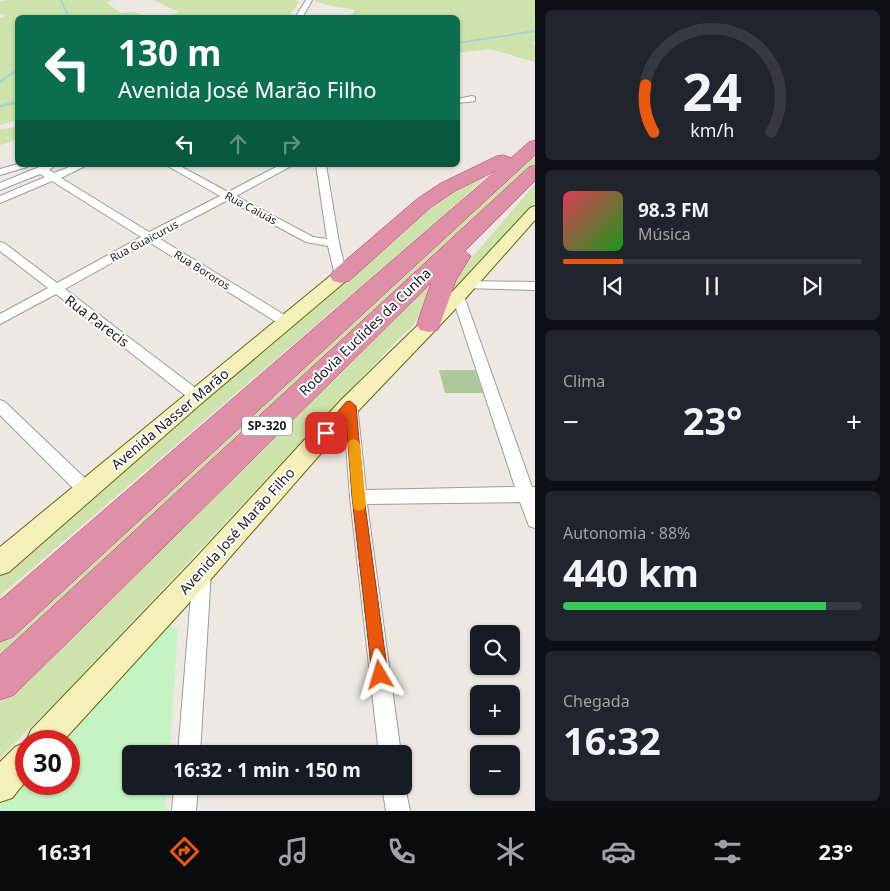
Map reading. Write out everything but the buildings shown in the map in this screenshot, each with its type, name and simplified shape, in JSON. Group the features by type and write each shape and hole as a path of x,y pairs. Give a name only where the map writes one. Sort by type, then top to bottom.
{"highway":[{"path":"341,276 424,203 448,187 535,144"},
{"name":"Rodovia Euclides da Cunha","path":"0,624 535,144"},
{"name":"Rodovia Euclides da Cunha","path":"0,681 535,171"},
{"path":"429,324 435,300 444,278 504,200"}],"main road":[{"name":"Avenida José Marão Filho","path":"52,730 202,570 350,406 535,211"},
{"name":"Avenida Nasser Marão","path":"0,563 196,396 341,276"},
{"path":"0,786 15,770"}],"street":[{"path":"300,15 308,0"},
{"path":"460,101 472,99"},
{"path":"0,172 17,167"},
{"path":"0,187 47,167"},
{"name":"Rua Bororos","path":"47,167 54,177 286,322"},
{"path":"0,200 77,167"},
{"name":"Rua Caiuás","path":"175,167 310,240 333,243"},
{"name":"Rua Guaicurus","path":"0,320 57,290 149,237 229,197 282,167"},
{"path":"321,167 333,243 341,276"},
{"name":"Rua Parecis","path":"0,244 196,396"},
{"path":"535,286 462,290 531,494 535,520"},
{"path":"0,406 86,490"},
{"path":"350,406 358,497 389,745"},
{"path":"358,497 531,494"},
{"path":"190,745 202,570"},
{"path":"184,811 185,795"},
{"path":"395,795 398,811"}],"green space":[{"path":"111,0 107,3 121,13 134,12 142,15 15,15 15,121 0,125 0,18 5,16 0,13 0,1"},
{"path":"153,0 296,0 299,2 289,15 172,15 179,12"},
{"path":"314,0 535,0 535,41 532,42 535,47 535,62 490,49 460,53 460,15 352,15 355,10"},
{"path":"15,126 15,141 0,145 0,130"},
{"path":"535,151 535,164 0,668 0,637"},
{"path":"489,174 405,251 338,306 0,596 0,573 426,204"},
{"path":"535,184 535,203 455,289 451,288 449,277 469,261"},
{"path":"429,286 433,290 433,296 411,328 402,335 66,692 28,730 15,730 15,743 0,758 0,703 425,287"},
{"path":"439,370 475,370 483,393 445,393"},
{"path":"168,625 178,629 170,745 122,745 122,795 166,795 165,811 0,811 3,800 15,783 15,795 80,795 80,730 64,730 160,626"}],"waterway":[{"path":"61,0 68,15"},
{"path":"460,43 535,31"},
{"path":"0,82 15,71"},
{"path":"0,106 15,103"}],"slow traffic":[{"path":"354,444 359,505"}],"route":[{"path":"326,433 350,406 358,497 380,675"}]}
